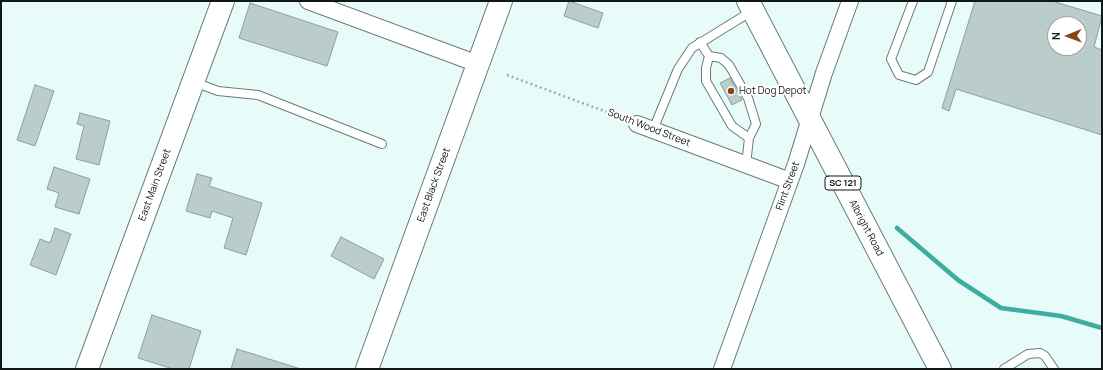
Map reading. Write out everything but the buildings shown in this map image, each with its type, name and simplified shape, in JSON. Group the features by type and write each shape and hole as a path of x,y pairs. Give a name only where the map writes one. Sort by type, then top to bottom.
{"main road":[{"name":"East Main Street","path":"86,369 223,1"},
{"name":"East Black Street","path":"367,369 501,1"},
{"name":"Albright Road","path":"750,6 940,369"}],"street":[{"path":"308,1 478,64"},
{"name":"Flint Street","path":"722,369 790,181 824,73 850,1"},
{"name":"South Wood Street","path":"637,124 790,181"}],"lane":[{"path":"913,1 891,59 898,75 916,80 928,72 952,1"},
{"path":"653,130 678,69 692,48 750,6"},
{"path":"700,42 709,56 706,68 706,81 732,126 749,138"},
{"path":"709,56 721,58 730,65 748,98 756,124 749,138 746,165"},
{"path":"193,82 218,91 258,95 382,144"},
{"path":"1004,369 1028,354 1040,353 1045,356 1054,369"}],"path":[{"name":"South Wood Street","path":"507,75 637,124"}],"waterway":[{"path":"897,228 958,280 1001,308 1061,316 1102,328"}],"place":[{"name":"Hot Dog Depot","path":"731,91"}]}
